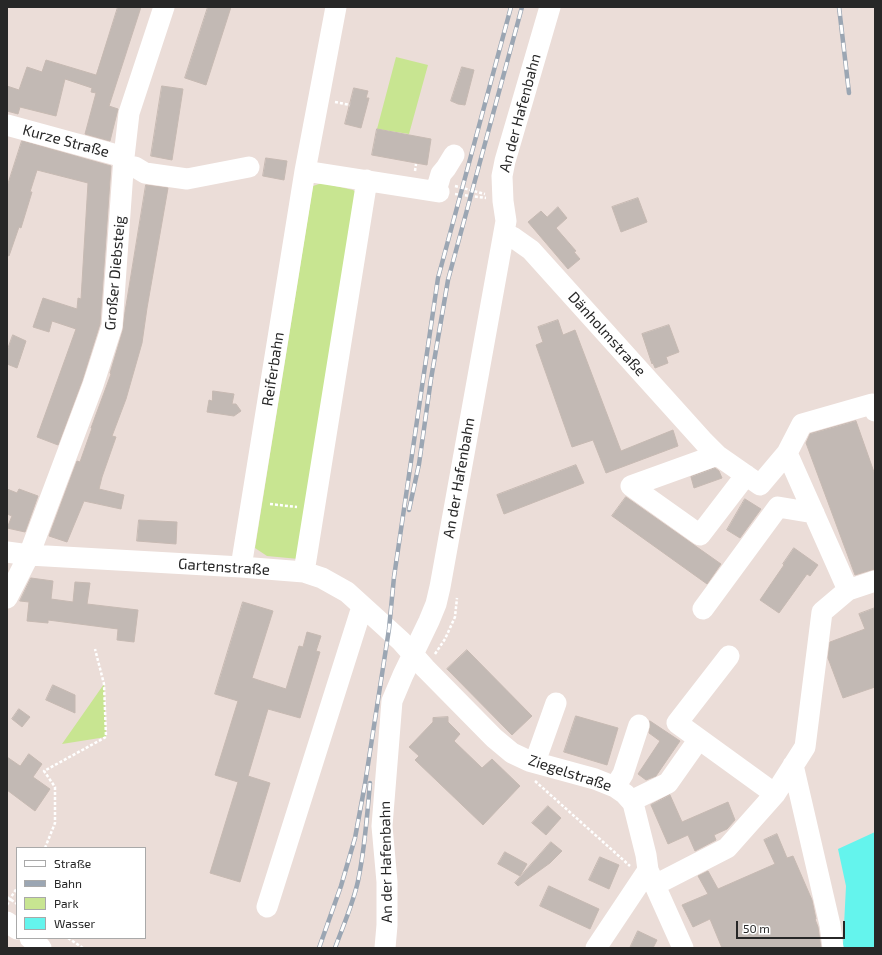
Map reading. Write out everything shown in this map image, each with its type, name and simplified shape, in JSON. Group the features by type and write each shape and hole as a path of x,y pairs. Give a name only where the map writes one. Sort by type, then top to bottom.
{"street":[{"name":"Großer Diebsteig","path":"7,598 29,555 93,385 112,326 129,113 164,7"},
{"name":"Reiferbahn","path":"240,567 305,170 336,7"},
{"name":"An der Hafenbahn","path":"385,948 387,925 387,882 382,826 392,701 436,604 440,587 506,221 502,176 507,154 550,7"},
{"name":"Kurze Straße","path":"9,132 124,161 145,173 186,179 249,167"},
{"path":"305,170 438,191 441,174 449,163"},
{"path":"304,572 367,180"},
{"name":"Dänholmstraße","path":"504,234 514,238 531,250 711,448 753,480 778,507"},
{"path":"711,448 631,486 700,535 753,480 787,453 802,424 872,404 875,411"},
{"path":"787,453 848,590"},
{"path":"703,609 778,507 814,513"},
{"name":"Gartenstraße","path":"7,552 29,555 304,572 322,578 347,592 362,607 389,629 413,654"},
{"path":"596,948 652,877 728,848 775,794 805,747 822,612 848,590 875,581"},
{"path":"267,908 362,607"},
{"name":"Ziegelstraße","path":"413,654 494,738 512,752 529,761 594,779 615,787 625,794 633,803 652,877 683,948"},
{"path":"729,656 677,723 775,794"},
{"path":"535,762 556,703"},
{"path":"615,787 623,774 639,725"},
{"path":"631,801 668,783 699,739"},
{"path":"793,765 830,925 833,948"},
{"path":"7,922 16,928"},
{"path":"31,939 41,948"}],"path":[{"path":"438,191 492,199"},
{"path":"270,504 314,510"},
{"path":"45,847 55,823 55,787 44,771 106,737 104,684 95,650"},
{"path":"7,905 16,890"},
{"path":"7,897 16,903"},
{"path":"69,939 82,948"}],"green space":[{"path":"396,57 428,65 409,134 377,129"},
{"path":"322,183 353,190 359,195 299,559 267,556 255,548 313,186"},
{"path":"104,684 106,737 62,744"}],"water":[{"path":"875,832 875,948 844,948 846,886 838,849"}],"building":[{"path":"118,7 141,7 109,106 118,109 110,141 85,134 96,93 91,92 92,88 65,79 56,116 20,107 18,114 7,111 7,86 19,90 27,67 42,72 46,60 96,75"},
{"path":"208,7 231,7 206,85 185,78"},
{"path":"462,67 474,70 465,105 451,101"},
{"path":"162,86 183,89 172,160 151,156"},
{"path":"354,88 368,91 366,98 369,98 361,128 345,124"},
{"path":"377,129 431,139 427,165 372,155"},
{"path":"22,141 111,166 100,324 82,381 58,445 37,437 76,329 52,321 49,332 33,327 43,298 77,309 78,298 81,299 88,183 37,170 21,228 19,227 9,256 7,255 7,187"},
{"path":"266,158 287,161 284,180 263,176"},
{"path":"146,185 168,188 142,343 126,399 112,436 116,437 99,489 124,495 121,509 84,501 67,542 49,536 77,461 80,462 111,374 110,373 123,330"},
{"path":"638,198 647,222 621,232 612,207"},
{"path":"558,207 567,218 556,228 576,251 574,252 580,259 568,269 528,222 541,211 547,217"},
{"path":"558,320 563,335 575,330 621,451 673,430 678,446 606,473 593,440 572,447 536,345 543,342 538,327"},
{"path":"669,325 679,352 666,357 668,363 655,368 653,363 652,364 642,334"},
{"path":"13,335 26,341 17,368 7,364 7,351"},
{"path":"213,391 234,394 232,404 236,404 241,411 234,416 207,412 209,400 212,401"},
{"path":"856,421 875,475 875,569 855,575 806,443 810,434"},
{"path":"576,465 584,483 504,514 497,495"},
{"path":"715,468 719,471 722,478 694,488 691,477"},
{"path":"7,489 17,493 19,489 38,496 25,532 7,528 12,516 7,514"},
{"path":"626,497 721,564 707,584 612,516"},
{"path":"745,499 761,509 740,538 727,530"},
{"path":"139,520 177,522 176,544 137,541"},
{"path":"794,548 818,565 810,576 807,574 779,613 760,600"},
{"path":"31,578 53,581 51,599 73,602 75,582 90,583 87,604 138,610 134,642 117,640 118,629 48,620 48,623 27,621 29,602 20,601"},
{"path":"243,602 273,611 252,678 286,689 299,646 303,647 307,632 321,636 316,651 320,652 300,718 268,709 248,776 270,783 240,882 210,873 238,782 215,775 238,701 215,694"},
{"path":"875,608 875,687 843,698 828,658 830,642 865,629 859,614"},
{"path":"467,650 532,716 512,735 447,669"},
{"path":"53,685 75,695 75,713 46,700"},
{"path":"19,709 30,717 22,727 12,719"},
{"path":"576,716 618,728 607,765 564,752"},
{"path":"448,717 448,722 460,734 454,741 482,768 492,759 520,786 483,825 415,760 419,756 409,747 433,722 433,718"},
{"path":"650,721 680,741 656,776 646,780 638,774 660,741 649,733"},
{"path":"29,754 42,764 33,777 50,789 35,811 7,790 7,757 20,766"},
{"path":"670,795 682,822 728,802 735,820 727,829 714,835 716,840 695,851 688,835 668,844 651,805"},
{"path":"548,806 561,818 546,835 532,823"},
{"path":"777,834 787,858 793,856 812,900 821,948 722,948 710,919 693,927 682,905 708,894 698,876 708,871 718,889 775,864 764,840"},
{"path":"551,842 562,851 550,863 518,886 515,883"},
{"path":"505,852 527,864 520,876 498,864"},
{"path":"600,857 619,865 609,889 589,880"},
{"path":"549,886 599,909 590,929 540,906"},
{"path":"638,931 657,940 653,948 630,948"}],"railway":[{"path":"319,948 341,886 355,838 365,784 389,629 394,577 438,278 511,7"},
{"path":"409,510 419,464 431,379 448,280 522,7"},
{"path":"839,7 849,93"},
{"path":"335,948 351,907 358,881 364,844 370,783"}]}
